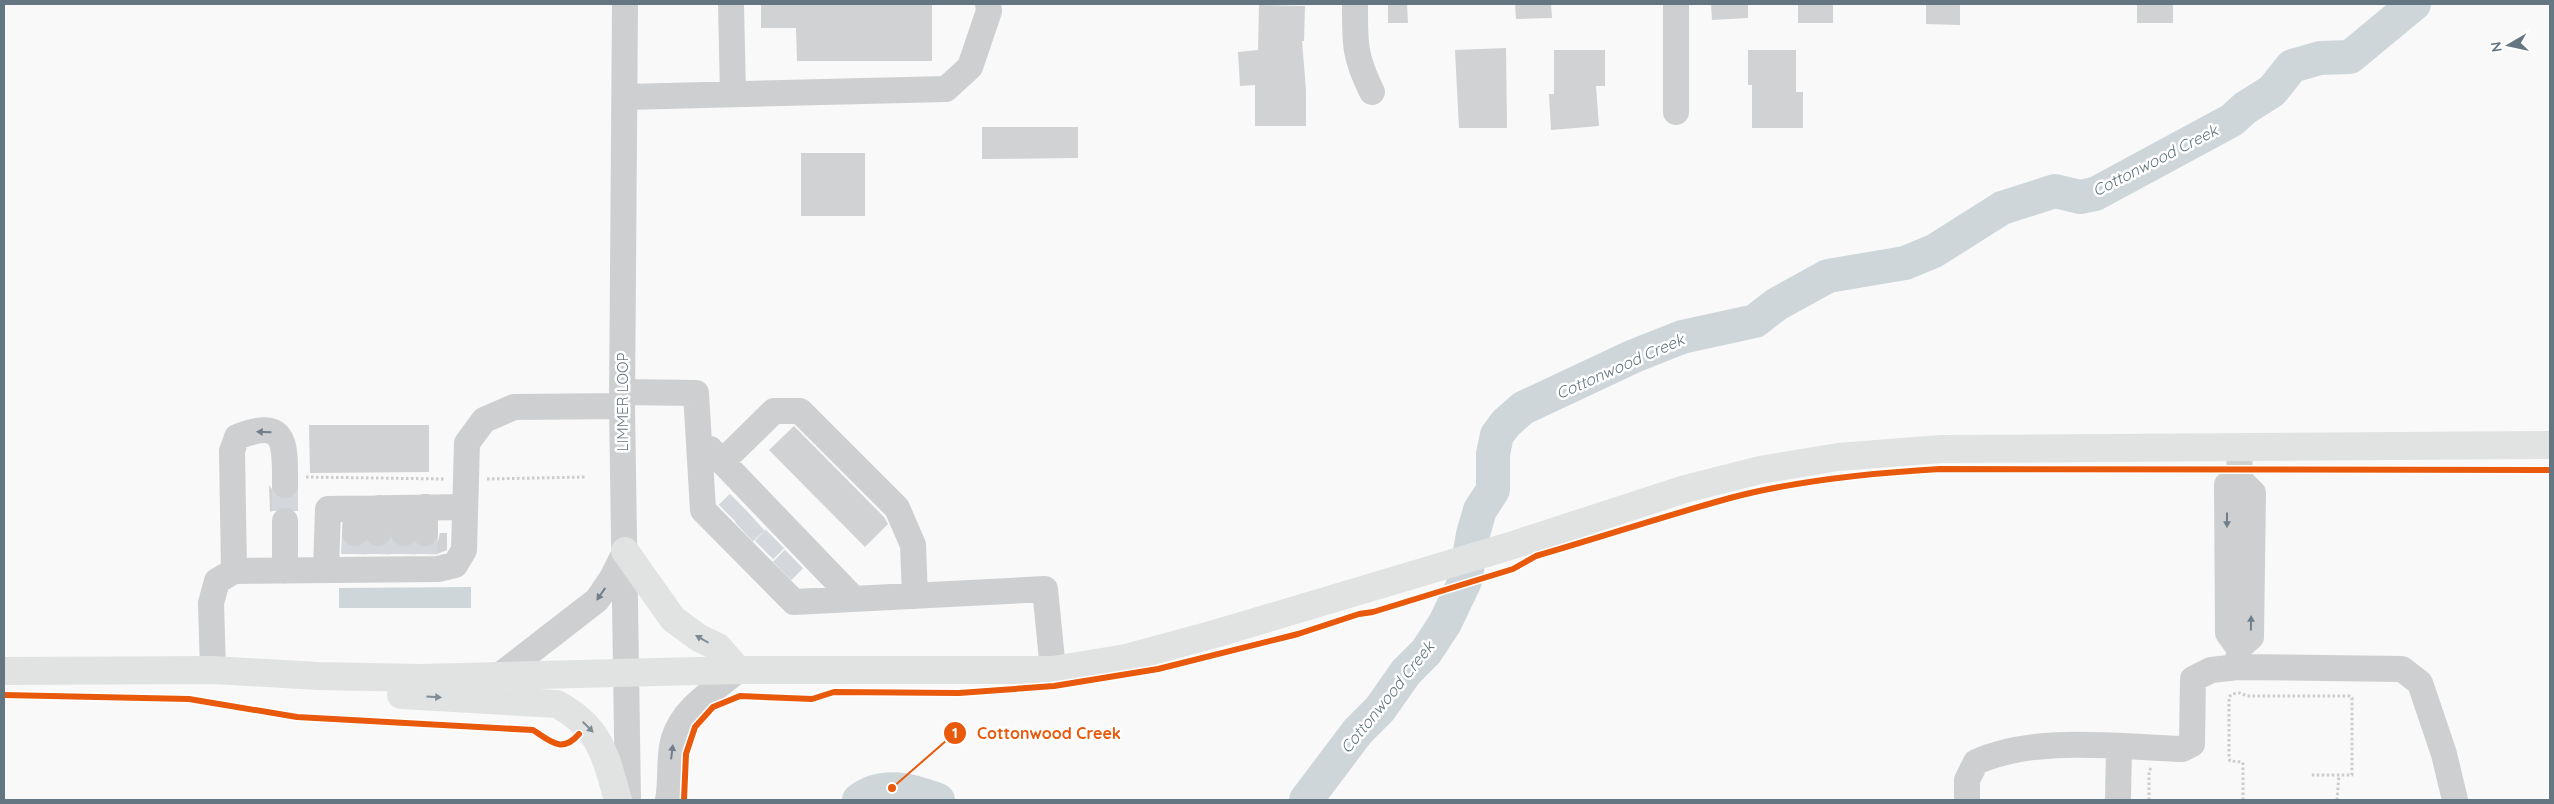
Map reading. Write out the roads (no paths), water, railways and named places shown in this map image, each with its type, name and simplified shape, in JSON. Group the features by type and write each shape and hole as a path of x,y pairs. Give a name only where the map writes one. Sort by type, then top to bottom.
{"main road":[{"path":"4,671 213,670 318,676 420,678 738,670 1054,670 1149,653 1510,546 1685,489 1760,470 1838,457 1941,449 2550,445"},
{"path":"625,551 673,619 699,638 718,647 738,670"},
{"path":"318,676 374,694 556,704 570,711 595,735 618,800"}],"street":[{"name":"LIMMER LOOP","path":"625,4 623,399 628,800"},
{"path":"731,4 733,94"},
{"path":"626,97 946,89 970,67 989,11 988,4"},
{"path":"1355,4 1355,50 1360,69 1372,92"},
{"path":"1676,4 1676,112"},
{"path":"326,570 328,509 390,541 438,569 455,565 464,550 467,443 484,420 514,407 696,393 704,510 742,517 769,544 788,564 794,602 1045,590 1054,670"},
{"path":"722,462 774,411 800,411 898,508 912,545 915,596"},
{"path":"234,571 232,451 237,438 250,432 264,430 276,433 282,440 294,481"},
{"path":"699,438 722,462 742,517 788,564 854,599"},
{"path":"2239,446 2240,480 2227,485 2228,633 2239,658"},
{"path":"213,670 212,603 217,581 234,571 326,570 465,507"},
{"path":"285,571 286,521"},
{"path":"499,676 597,600 612,578 625,551"},
{"path":"1967,800 1967,780 1976,762 1993,754 2045,745 2182,749 2192,744 2193,679 2239,658 2402,669 2420,683 2444,754 2455,800"},
{"path":"668,800 674,738 681,723 691,709 738,670"},
{"path":"2118,800 2119,747"}],"waterway":[{"name":"Cottonwood Creek","path":"1306,800 1358,731 1380,709 1406,672 1426,652 1445,623 1465,581 1473,534 1480,510 1493,490 1493,454 1497,435 1506,423 1523,408 1634,356 1682,337 1755,321 1777,304 1828,276 1905,263 1934,251 2002,208 2055,191 2080,197 2095,194 2232,120 2245,108 2272,91 2292,66 2320,58 2350,57 2414,4"},
{"name":"Cottonwood Creek","path":"859,800 869,794 888,789 909,791 938,800"}],"tunnel":[{"path":"285,485 285,521"},
{"path":"728,514 739,503"},
{"path":"744,532 756,521"},
{"path":"354,554 355,533"},
{"path":"377,554 378,533"},
{"path":"403,554 404,533"},
{"path":"424,554 425,533"},
{"path":"764,550 775,539"},
{"path":"782,571 794,559"}],"place":[{"name":"Cottonwood Creek","path":"892,788"}]}
